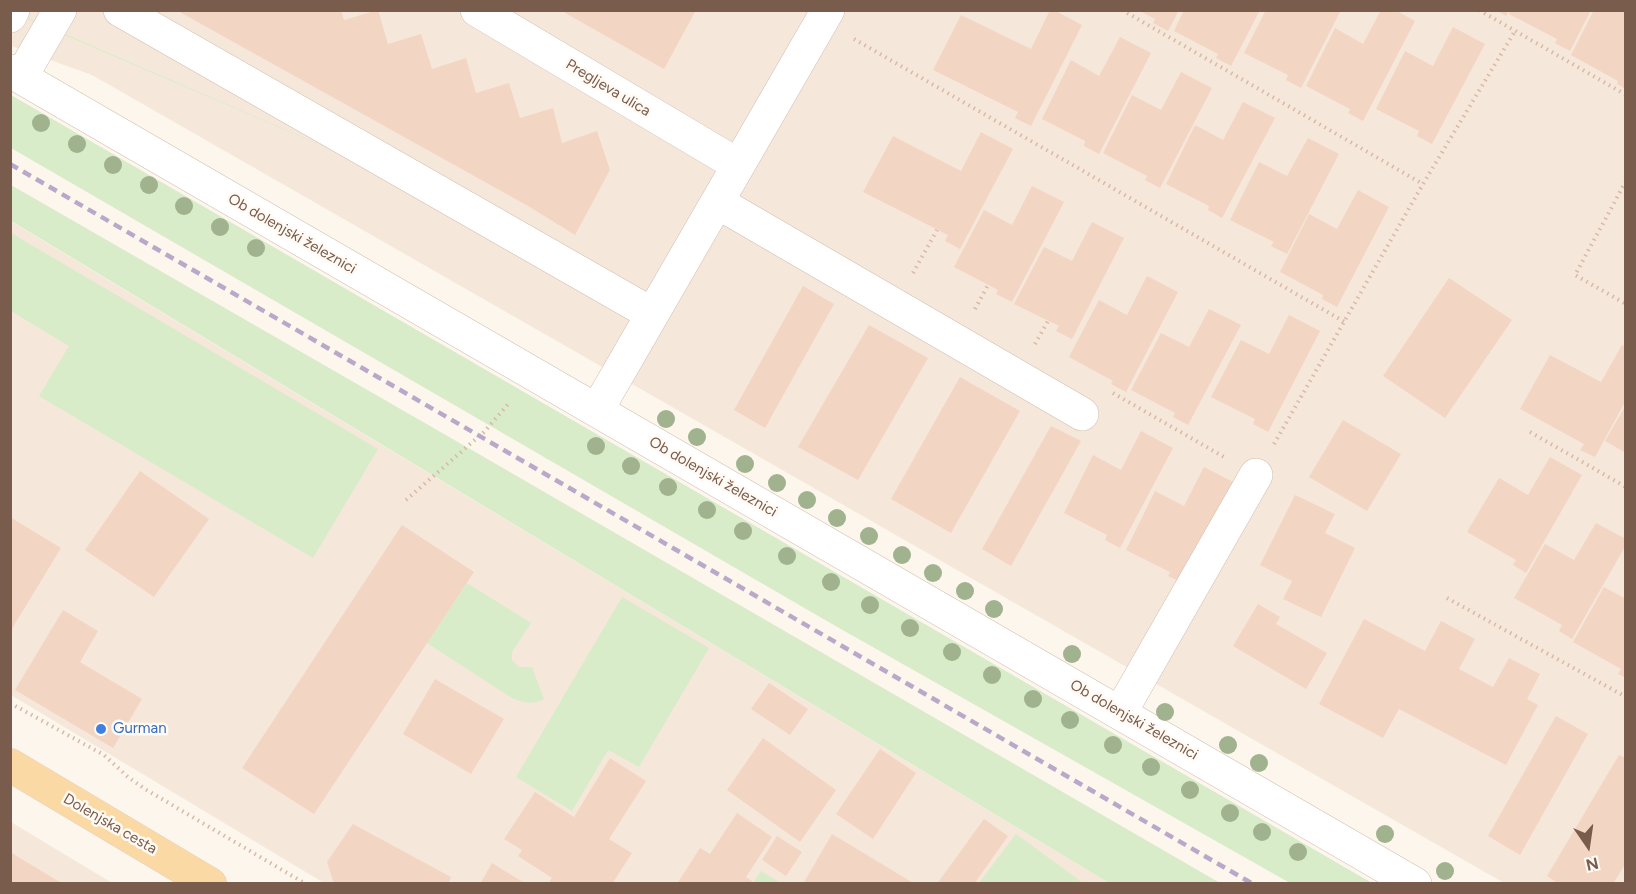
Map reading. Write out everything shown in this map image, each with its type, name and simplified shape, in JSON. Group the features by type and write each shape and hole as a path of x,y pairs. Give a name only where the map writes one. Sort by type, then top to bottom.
{"main road":[{"name":"Dolenjska cesta","path":"10,765 210,884"}],"street":[{"path":"10,16 14,10"},
{"path":"16,74 60,10"},
{"path":"120,10 652,314"},
{"name":"Pregljeva ulica","path":"477,10 738,165"},
{"path":"597,410 825,15"},
{"name":"Ob dolenjski železnici","path":"16,74 1415,884"},
{"path":"717,202 1082,414"},
{"path":"1120,713 1256,475"}],"path":[{"path":"1122,10 1423,184"},
{"path":"1479,10 1626,95"},
{"path":"825,15 1345,322"},
{"path":"1256,475 1423,184 1515,32"},
{"path":"1626,181 1575,275 1626,304"},
{"path":"895,305 937,231"},
{"path":"406,500 484,432 531,371"},
{"path":"1530,432 1626,487"},
{"path":"1447,598 1626,697"},
{"path":"10,703 104,755 145,789 306,884"}],"shaded area":[{"path":"11,10 1625,11 1625,883 1504,883 92,75 11,46"},
{"path":"10,221 1109,883 324,883 11,695"},
{"path":"11,822 112,883 11,883"}],"green space":[{"path":"12,11 464,207 11,12"},
{"path":"11,95 1372,883 1290,883 832,624 11,148"},
{"path":"11,185 1220,883 1109,883 11,221"},
{"path":"11,233 378,449 313,558 39,396 69,346 11,311"},
{"path":"467,583 531,623 512,652 512,660 519,667 532,667 544,699 528,703 512,698 427,643"},
{"path":"622,597 709,648 639,767 608,750 572,811 516,777"},
{"path":"1016,834 1083,883 979,883"},
{"path":"761,871 781,883 753,883"}],"building":[{"path":"176,10 341,10 344,20 378,10 388,44 421,34 432,69 466,58 476,93 509,83 520,118 553,108 562,143 597,131 610,170 575,235 528,206"},
{"path":"560,10 696,10 664,69"},
{"path":"1050,10 1082,25 1031,126 1015,118 1018,112 933,70 961,15 1031,49"},
{"path":"1138,10 1179,10 1168,31 1153,23 1155,19"},
{"path":"1184,10 1260,10 1231,66 1216,58 1218,54 1174,31"},
{"path":"1266,10 1341,10 1301,88 1286,80 1288,75 1244,53"},
{"path":"1381,10 1395,10 1415,21 1363,121 1348,113 1350,109 1306,86 1335,28 1363,44"},
{"path":"1496,10 1509,10 1506,16"},
{"path":"1511,10 1591,10 1570,51 1555,43 1557,39 1509,14"},
{"path":"1594,10 1626,12 1626,89 1617,84 1618,81 1571,55"},
{"path":"1453,27 1485,44 1432,144 1417,136 1419,131 1376,109 1405,51 1433,66"},
{"path":"1120,37 1151,53 1099,154 1084,146 1085,141 1042,119 1071,60 1099,76"},
{"path":"1181,72 1212,88 1160,188 1145,180 1147,176 1103,153 1132,95 1161,110"},
{"path":"1243,102 1275,118 1222,218 1208,210 1209,206 1166,184 1195,125 1223,140"},
{"path":"981,132 1013,149 960,249 945,241 948,235 863,192 893,136 961,171"},
{"path":"1308,138 1339,154 1287,254 1271,246 1274,242 1230,220 1259,162 1287,176"},
{"path":"1032,186 1064,202 1012,302 996,294 998,290 954,267 984,210 1012,225"},
{"path":"1358,190 1389,207 1337,307 1322,299 1323,295 1280,272 1309,214 1337,229"},
{"path":"1092,222 1124,238 1072,339 1056,331 1059,326 1014,304 1044,247 1072,261"},
{"path":"1147,276 1178,292 1126,392 1111,384 1113,381 1069,357 1099,300 1127,315"},
{"path":"1449,278 1512,320 1445,418 1383,376"},
{"path":"803,286 834,304 765,428 734,410"},
{"path":"1209,309 1241,325 1188,425 1173,417 1175,413 1131,390 1161,333 1189,347"},
{"path":"1289,315 1320,331 1268,432 1253,424 1255,419 1211,397 1241,340 1269,354"},
{"path":"869,325 928,358 858,480 798,447"},
{"path":"1622,345 1626,347 1626,400 1595,457 1580,450 1584,444 1520,409 1550,355 1601,382"},
{"path":"960,377 1020,411 951,533 891,499"},
{"path":"1626,405 1626,453 1605,441"},
{"path":"1343,420 1401,454 1367,511 1309,477"},
{"path":"1051,426 1081,441 1011,566 982,549"},
{"path":"1141,431 1173,448 1120,548 1105,540 1107,535 1064,513 1093,455 1121,470"},
{"path":"1550,457 1582,475 1526,573 1513,565 1516,560 1467,532 1499,478 1528,495"},
{"path":"1204,467 1235,483 1183,583 1168,576 1170,572 1126,550 1155,491 1184,506"},
{"path":"140,471 209,519 154,597 85,550"},
{"path":"1295,495 1335,514 1325,533 1355,548 1321,617 1283,599 1292,581 1260,565"},
{"path":"10,517 61,548 10,632"},
{"path":"1596,523 1626,539 1626,545 1572,639 1559,631 1562,625 1514,598 1545,544 1574,560"},
{"path":"402,525 474,572 314,814 242,768"},
{"path":"1604,587 1626,599 1626,678 1618,674 1621,669 1573,642"},
{"path":"1258,604 1280,617 1276,624 1327,653 1306,689 1233,646"},
{"path":"63,610 98,631 80,662 142,699 113,748 15,690"},
{"path":"1364,619 1425,651 1441,621 1475,639 1459,669 1493,687 1509,658 1540,674 1527,699 1538,705 1506,765 1399,709 1383,738 1319,704"},
{"path":"435,679 504,719 471,774 403,734"},
{"path":"769,683 808,709 790,735 751,709"},
{"path":"1556,716 1588,734 1520,855 1488,836"},
{"path":"763,738 836,790 800,842 727,790"},
{"path":"880,749 916,773 873,839 836,814"},
{"path":"1619,755 1626,758 1626,863 1613,884 1559,884 1547,876"},
{"path":"610,758 646,781 609,839 632,853 612,884 548,884 552,878 518,856 522,850 504,839 535,792 574,817"},
{"path":"737,813 772,837 746,877 752,881 751,884 677,884 700,848 710,854"},
{"path":"984,819 1008,836 974,884 937,884"},
{"path":"353,824 451,877 448,884 334,884 327,862"},
{"path":"832,834 915,884 803,884"},
{"path":"777,836 802,852 786,876 762,860"},
{"path":"10,852 63,884 10,884"},
{"path":"492,863 526,884 480,884"}],"railway":[{"path":"10,164 1253,884"}],"place":[{"name":"Gurman","path":"101,729"}]}
